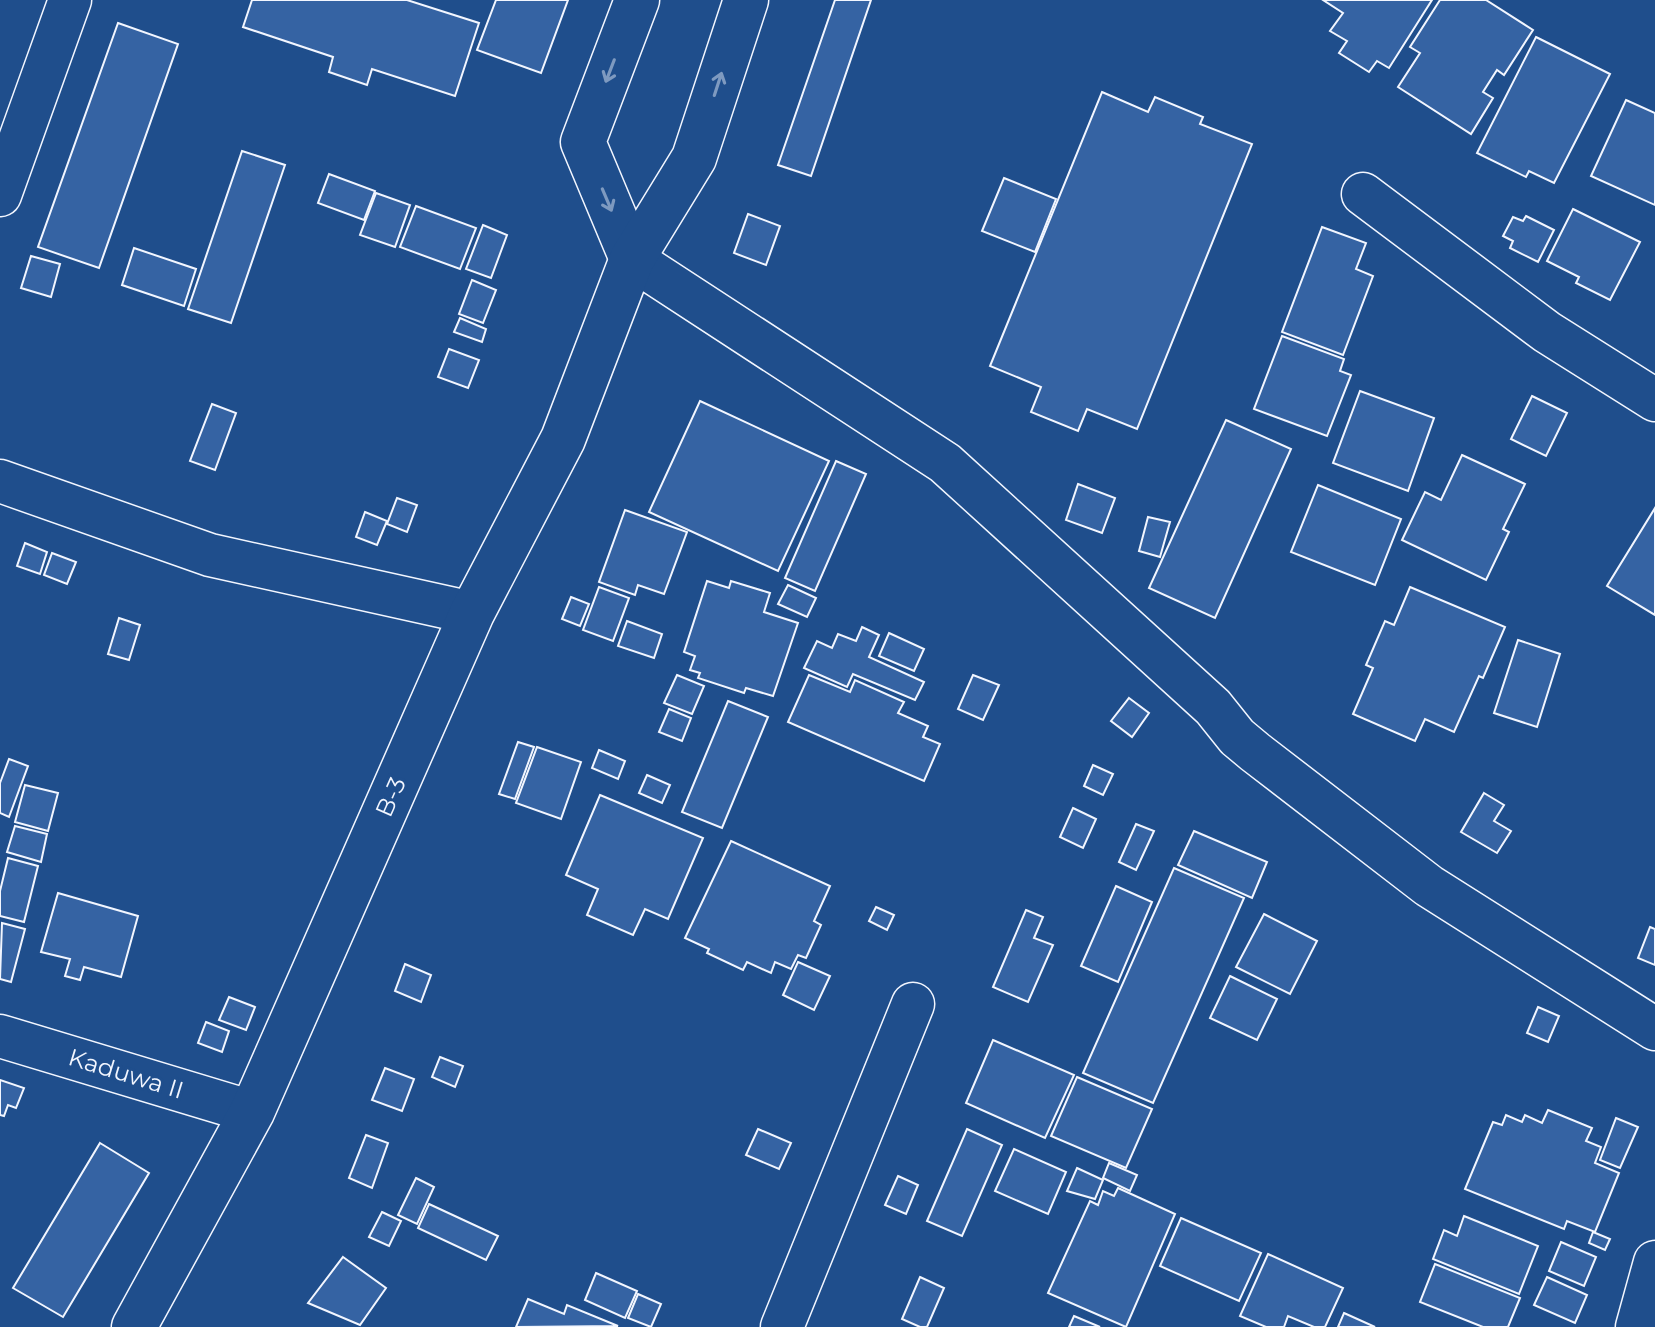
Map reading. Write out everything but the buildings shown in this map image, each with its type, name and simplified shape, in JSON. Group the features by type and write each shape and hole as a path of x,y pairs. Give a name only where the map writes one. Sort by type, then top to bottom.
{"main road":[{"path":"632,259 583,142 637,0"},
{"name":"B-3","path":"134,1327 252,1112 472,613 563,439 632,259 694,158 746,0"}],"street":[{"path":"0,195 70,0"},
{"path":"1363,194 1547,332 1655,400"},
{"path":"632,259 945,463 1213,707 1237,737 1255,752 1429,886 1655,1029"},
{"path":"0,481 210,555 472,613"},
{"path":"782,1327 913,1004"},
{"name":"Kaduwa II","path":"0,1036 252,1112"},
{"path":"1637,1327 1655,1262"}]}
